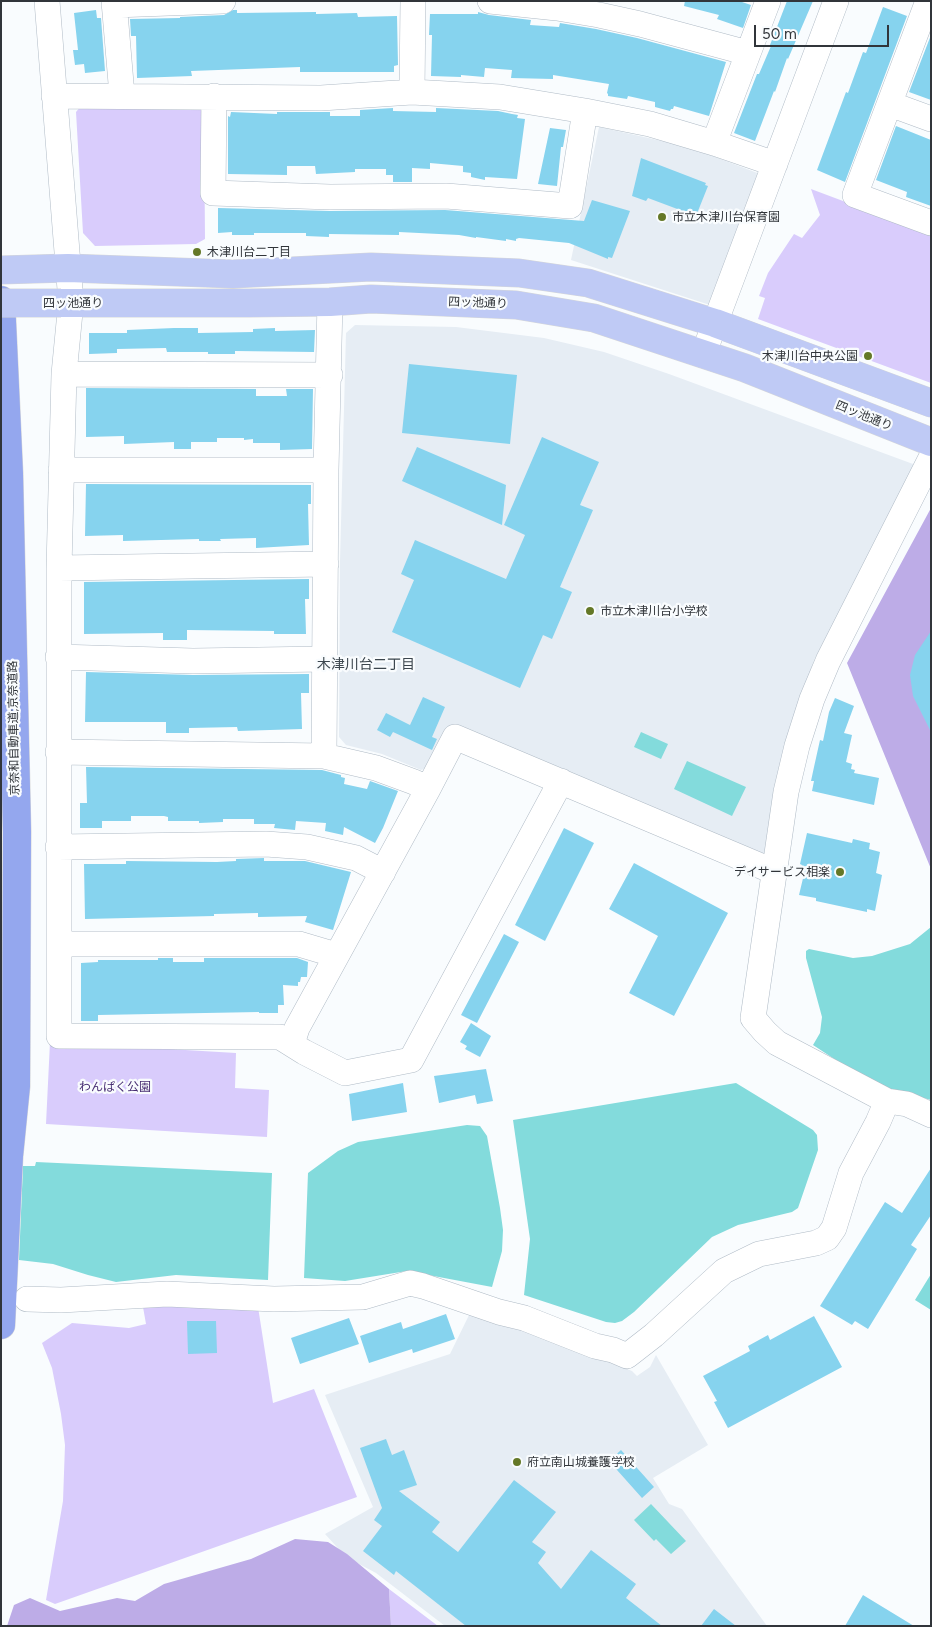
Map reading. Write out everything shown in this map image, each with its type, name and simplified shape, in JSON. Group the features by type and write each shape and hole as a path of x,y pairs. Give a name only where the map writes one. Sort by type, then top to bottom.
{"highway":[{"name":"京奈和自動車道;京奈道路","path":"1,302 9,474 16,832 16,1086 9,1156"},
{"name":"京奈和自動車道;京奈道路","path":"1,630 7,925 4,1084 15,1295 1,1325"}],"main road":[{"path":"1,270 64,268 233,274 371,267 519,273 588,283 715,322 931,403"},
{"name":"四ッ池通り","path":"1,302 330,302 371,299 516,305 594,318 745,368 931,442"}],"street":[{"path":"47,1 65,248 66,302 58,658 59,1036 280,1037 345,1073 411,1060 562,781"},
{"path":"122,95 114,3 223,1"},
{"path":"412,92 413,1"},
{"path":"490,1 557,8 599,15 665,30 748,53"},
{"path":"714,143 768,1"},
{"path":"703,355 836,1"},
{"path":"928,9 855,195 931,223"},
{"path":"54,96 122,95 321,98 412,92 500,97 650,124 775,164"},
{"path":"214,96 213,193 330,198 446,196 570,206 585,111"},
{"path":"890,104 931,119"},
{"path":"324,756 326,470 330,375 330,302"},
{"path":"64,374 330,375"},
{"path":"931,458 828,661 812,699 797,746 786,792 754,1018 764,1032 777,1042 887,1101 907,1104 931,1116"},
{"path":"61,470 326,470"},
{"path":"59,568 326,564"},
{"path":"58,658 192,661 324,660"},
{"path":"292,1044 297,1028 454,738 562,781 775,872"},
{"path":"58,752 324,756 376,768 428,789"},
{"path":"58,847 266,844 307,847 356,858 383,872"},
{"path":"60,944 299,944 336,955"},
{"path":"15,1295 61,1300 167,1294 274,1299 363,1297 410,1284 423,1286 499,1312 524,1318 595,1346 613,1350 627,1356 654,1335 724,1271 759,1254 816,1244 827,1238 834,1228 851,1173 887,1101"}],"shaded area":[{"name":"市立木津川台保育園","path":"599,127 689,147 760,174 713,306 571,260"},
{"name":"市立木津川台小学校","path":"355,325 456,327 544,338 604,352 913,464 915,474 814,660 784,757 769,852 760,857 453,726 429,767 421,770 382,754 346,745 339,737 340,561 346,333"},
{"path":"931,508 931,869 847,663"},
{"name":"府立南山城養護学校","path":"471,1311 603,1359 632,1371 637,1376 650,1367 656,1355 708,1445 653,1478 669,1504 682,1509 767,1626 445,1626 376,1573 346,1557 325,1534 373,1507 325,1395 450,1354"},
{"path":"295,1539 328,1542 347,1554 389,1589 391,1626 7,1626 14,1605 30,1598 60,1611 117,1598 135,1601 164,1584 251,1559"}],"green space":[{"path":"196,104 204,114 205,239 196,244 95,246 83,233 76,112 82,105"},
{"path":"811,189 931,234 931,383 758,319 765,298 759,296 768,273 794,234 802,238 820,215"},
{"name":"わんぱく公園","path":"50,1042 236,1053 235,1088 269,1090 267,1137 46,1124"},
{"path":"162,1303 258,1307 273,1403 314,1389 357,1497 55,1604 46,1600 63,1501 65,1445 52,1368 42,1343 72,1323 129,1328 146,1324 143,1307"},
{"path":"389,1589 438,1626 391,1626"}],"water":[{"path":"641,732 668,744 661,759 634,747"},
{"path":"687,761 746,787 732,816 674,789"},
{"path":"931,927 931,1100 874,1085 813,1045 820,1033 822,1017 806,958 806,951 809,949 853,958 872,956 910,944"},
{"path":"736,1083 813,1130 817,1135 818,1150 798,1208 792,1212 738,1225 712,1237 634,1312 622,1321 615,1323 606,1322 524,1295 530,1239 513,1120"},
{"path":"467,1125 480,1126 487,1136 500,1208 503,1230 502,1251 492,1287 407,1271 345,1281 304,1278 308,1173 338,1151 358,1142"},
{"path":"36,1162 272,1173 268,1280 176,1275 116,1282 53,1264 19,1260 23,1166 35,1166"},
{"path":"931,1274 931,1310 915,1300"},
{"path":"651,1504 686,1541 671,1554 656,1539 654,1541 634,1520"}],"building":[{"path":"685,1 739,1 751,5 743,28 717,19 719,15 684,6"},
{"path":"787,1 813,1 787,58 755,141 734,133 757,74 759,74 771,46"},
{"path":"883,7 907,16 845,182 817,170 846,92 848,93 863,52 866,53"},
{"path":"96,10 97,18 101,18 105,71 85,73 84,64 75,65 73,50 78,50 74,13"},
{"path":"237,10 237,13 316,12 316,14 357,13 358,17 397,16 398,65 394,66 394,72 300,72 300,67 191,71 192,76 137,78 136,36 131,36 130,19 224,15"},
{"path":"478,12 531,20 530,25 559,27 560,23 596,29 726,62 709,116 674,106 670,111 655,107 655,102 628,96 627,99 608,96 609,84 553,75 553,79 511,78 512,70 485,68 484,77 461,75 461,77 431,76 432,35 429,35 430,14 478,14"},
{"path":"931,35 931,100 909,92"},
{"path":"393,108 393,111 436,112 436,108 498,111 518,115 517,118 525,119 517,179 485,177 485,180 471,177 471,173 463,172 463,166 430,163 430,169 412,168 412,182 393,182 393,175 386,175 386,169 355,169 355,172 316,174 315,166 287,166 287,175 228,174 228,116 230,117 231,112 277,114 277,112 330,112 330,116 360,116 360,110"},
{"path":"896,126 931,140 931,206 906,197 907,192 876,180"},
{"path":"550,128 566,130 563,147 561,147 557,186 538,184"},
{"path":"641,158 706,183 705,185 708,186 696,216 648,198 646,201 632,196"},
{"path":"592,200 630,211 612,258 608,257 608,259 569,243 519,238 516,241 506,239 506,241 459,235 399,232 399,235 329,234 329,237 306,236 306,233 232,235 232,232 218,233 218,208 330,211 445,210 584,221"},
{"path":"198,328 198,333 253,332 253,329 275,328 275,331 315,330 314,352 235,351 235,354 208,354 208,352 167,352 166,348 117,349 117,353 89,354 89,333 127,333 127,330"},
{"path":"409,364 517,375 510,444 402,433"},
{"path":"86,388 256,389 256,396 287,396 286,389 313,389 312,449 280,450 280,443 253,443 253,439 244,440 244,438 217,438 217,442 191,442 191,449 174,449 174,442 124,444 124,436 86,437"},
{"path":"542,437 599,462 580,505 593,510 560,587 572,592 552,639 543,635 520,688 392,632 414,580 401,574 415,540 506,579 525,535 504,525"},
{"path":"417,447 506,485 502,525 402,481"},
{"path":"86,484 311,485 311,504 308,504 309,545 256,548 256,538 220,539 221,541 199,541 199,539 123,541 123,535 85,536"},
{"path":"309,579 309,599 305,599 306,634 274,634 274,631 187,630 187,640 163,640 163,633 84,634 84,582"},
{"path":"931,631 931,732 913,696 910,675 915,655"},
{"path":"86,672 193,675 309,674 309,693 301,693 302,729 238,731 237,727 189,728 189,733 166,733 166,722 85,722"},
{"path":"423,697 445,707 432,737 437,739 432,750 393,732 390,737 377,730 386,713 410,725"},
{"path":"835,698 854,706 844,733 852,735 846,762 852,764 851,769 855,770 854,773 879,778 874,805 812,791 814,781 811,781 820,740 823,741 829,712"},
{"path":"86,767 322,770 341,775 341,777 345,778 344,784 367,789 370,781 398,791 375,843 344,827 343,835 325,831 326,823 296,821 295,830 274,828 275,824 254,824 254,819 223,819 223,822 199,823 199,821 168,821 168,817 164,816 131,816 131,821 102,821 102,828 80,828 80,803 87,803"},
{"path":"564,828 594,843 545,941 515,925"},
{"name":"デイサービス相楽","path":"807,833 852,843 853,839 870,843 869,849 880,852 876,873 882,875 875,911 867,909 867,912 816,901 816,898 799,895 805,870 801,869 802,865 800,864"},
{"path":"264,858 264,861 305,861 351,872 333,930 305,922 307,916 258,917 258,913 85,919 84,864 126,864 126,861 217,862"},
{"path":"634,863 728,913 674,1016 629,993 658,936 609,909"},
{"path":"504,934 519,942 477,1023 461,1015"},
{"path":"158,958 173,958 173,962 204,962 204,958 297,958 308,962 307,977 301,977 298,986 283,985 284,1005 278,1005 278,1013 98,1015 98,1021 81,1021 81,963 98,962 98,960 158,960"},
{"path":"471,1023 491,1036 480,1057 465,1049 467,1046 460,1042"},
{"path":"486,1069 493,1101 477,1104 475,1095 439,1103 434,1076"},
{"path":"403,1083 407,1112 352,1121 349,1094"},
{"path":"931,1168 931,1215 911,1245 917,1249 868,1329 855,1321 852,1325 820,1306 885,1202 902,1213"},
{"path":"446,1314 455,1339 413,1353 412,1349 369,1363 360,1336 401,1322 403,1329"},
{"path":"814,1316 842,1367 728,1428 714,1402 717,1401 703,1376 750,1351 748,1346 768,1335 770,1340"},
{"path":"349,1318 359,1344 300,1364 291,1338"},
{"path":"187,1321 216,1321 217,1353 188,1354"},
{"path":"386,1439 392,1455 404,1450 417,1485 399,1491 440,1522 432,1532 458,1552 514,1480 556,1512 532,1542 546,1552 538,1563 561,1589 591,1550 636,1584 626,1598 662,1626 466,1626 396,1571 394,1575 363,1551 382,1526 374,1520 382,1508 360,1448"},
{"path":"621,1450 654,1487 642,1498 609,1461"},
{"path":"863,1595 914,1626 845,1626"},
{"path":"714,1609 736,1626 701,1626"}],"place":[{"name":"市立木津川台保育園","path":"662,217"},
{"name":"木津川台二丁目","path":"197,252"},
{"name":"木津川台中央公園","path":"868,356"},
{"name":"市立木津川台小学校","path":"590,611"},
{"name":"デイサービス相楽","path":"840,872"},
{"name":"府立南山城養護学校","path":"517,1462"}],"district":[{"name":"木津川台二丁目","path":"366,665"}]}
